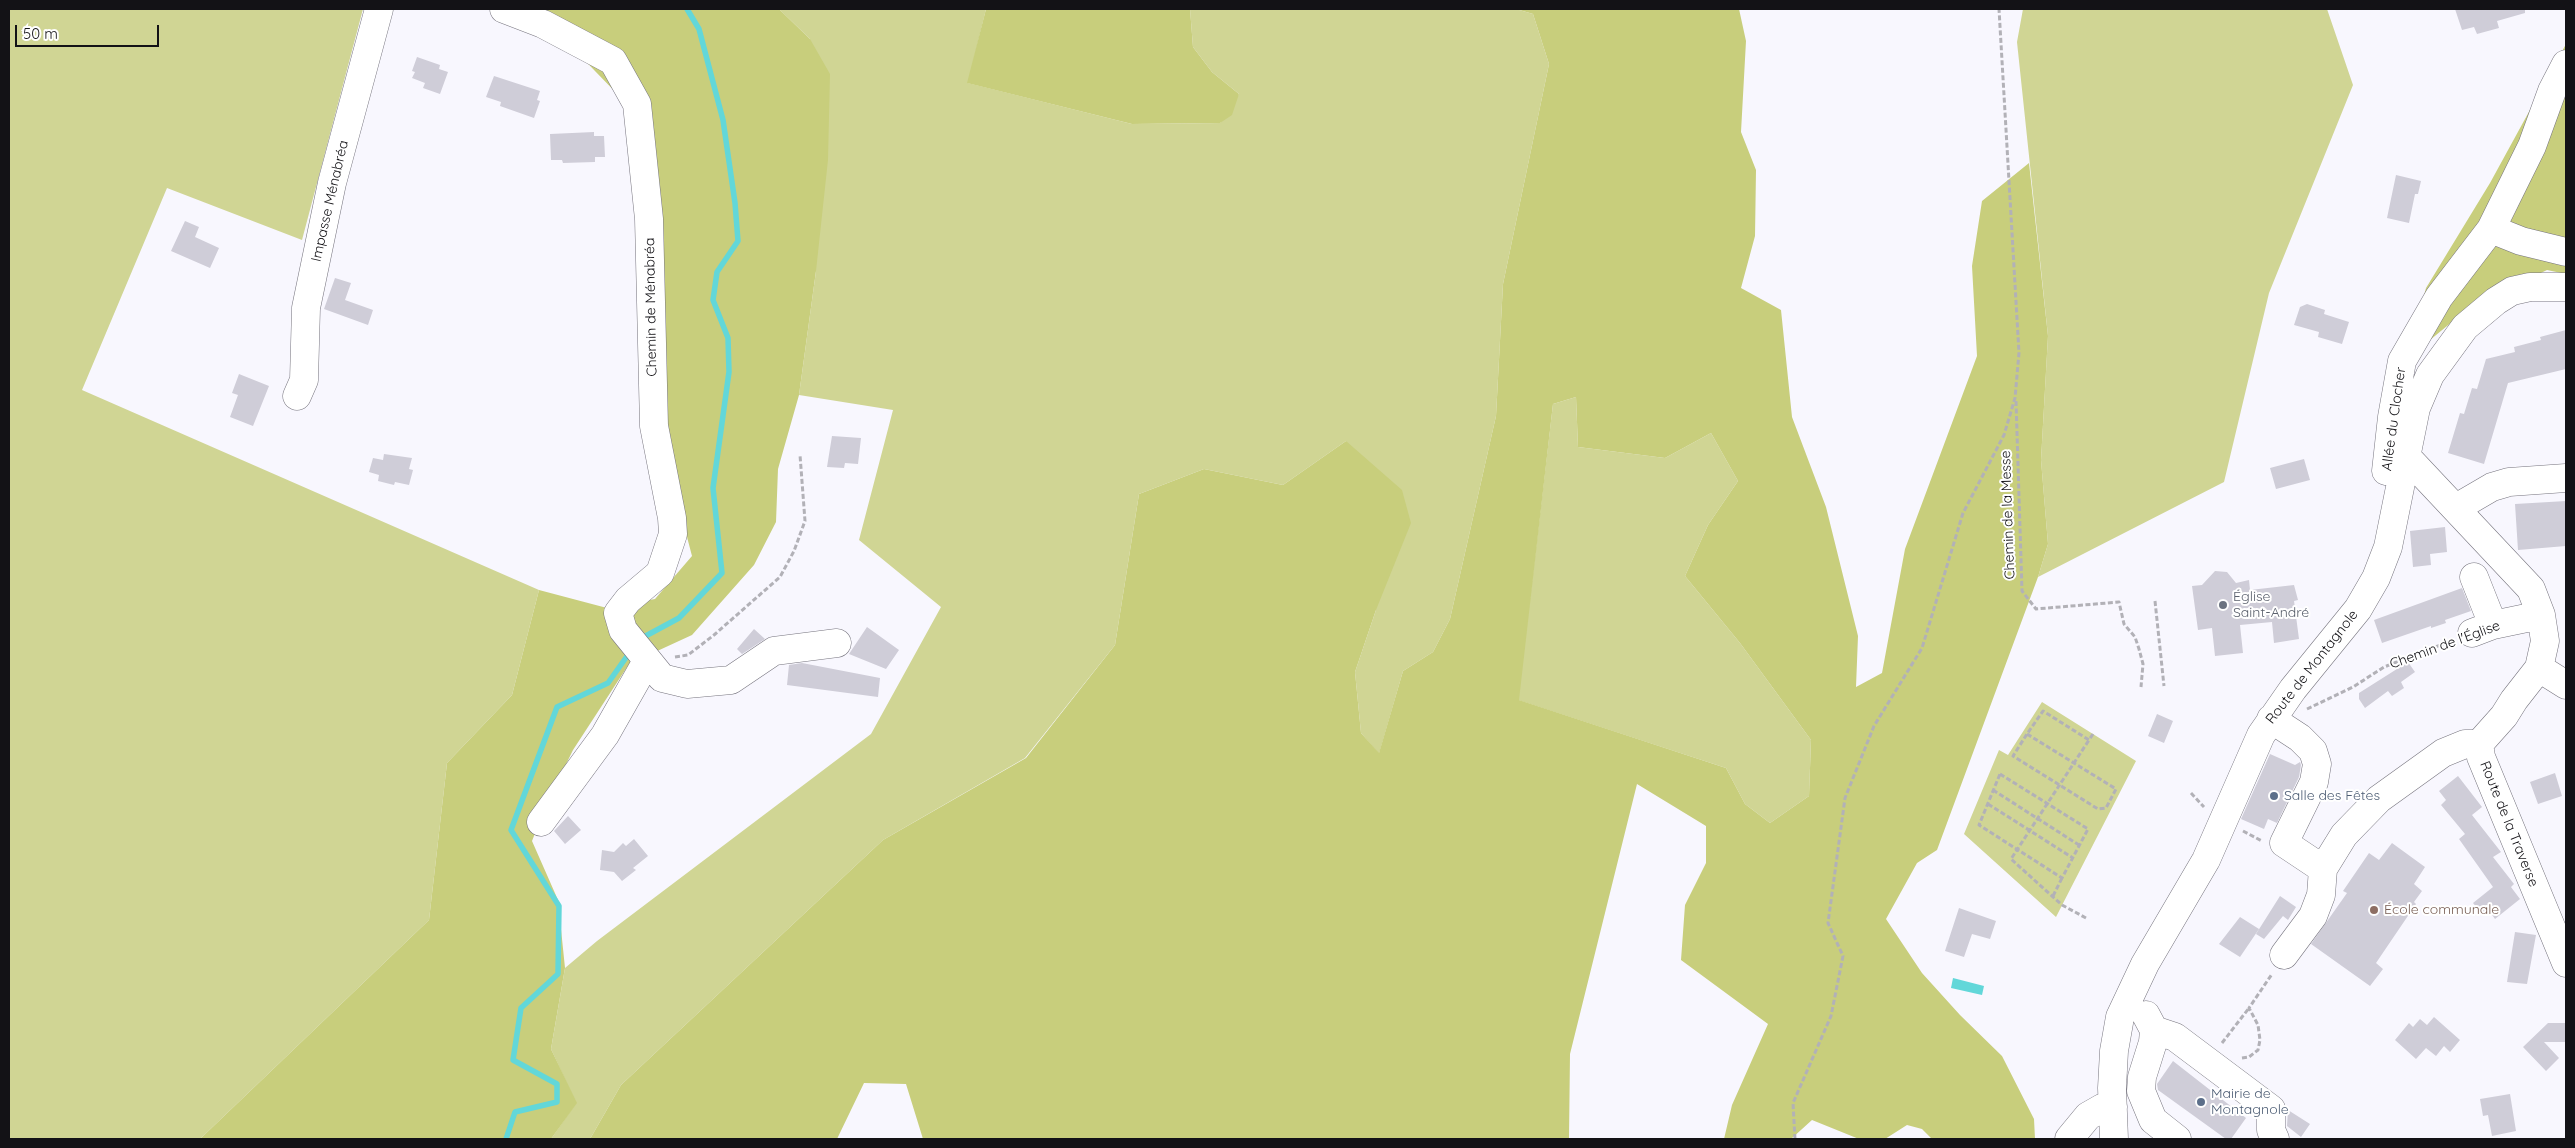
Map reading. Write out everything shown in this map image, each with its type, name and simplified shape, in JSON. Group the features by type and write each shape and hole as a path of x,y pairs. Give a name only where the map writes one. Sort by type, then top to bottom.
{"street":[{"name":"Impasse Ménabréa","path":"297,396 304,380 306,308 328,201 379,9"},
{"name":"Chemin de Ménabréa","path":"504,9 543,24 613,61 637,104 649,219 654,426 672,518 673,534 660,573 628,600 618,613 623,630 643,657 662,678 687,684 731,680 774,651 837,643"},
{"name":"Allée du Clocher","path":"2388,547 2384,496 2392,417 2402,361 2438,297 2491,229 2532,146 2552,91 2566,64"},
{"path":"2491,229 2521,240 2566,252"},
{"name":"Route de Montagnole","path":"2114,1139 2112,1107 2113,1060 2116,1032 2120,1017 2129,1002 2145,964 2206,860 2254,747 2271,719 2358,609 2376,578 2388,547 2400,492 2405,455 2416,408 2430,375 2465,328 2496,301 2512,291 2530,286 2566,287"},
{"name":"Route de la Traverse","path":"2405,455 2531,589 2541,615 2545,640 2539,668 2504,716 2479,744 2482,757 2566,963"},
{"path":"2456,508 2492,487 2509,482 2566,478"},
{"path":"2474,577 2482,629"},
{"name":"Chemin de l'Église","path":"2482,629 2541,615"},
{"path":"541,822 605,735 643,657"},
{"path":"2539,668 2566,685"},
{"path":"2271,719 2300,738 2313,751 2317,764 2314,782 2284,843 2323,869"},
{"path":"2284,956 2313,916 2321,895 2323,869 2344,835 2379,799 2443,753 2465,744 2479,744"},
{"path":"2129,1002 2142,1012 2154,1030 2174,1037 2271,1109 2271,1130 2275,1139"},
{"path":"2154,1030 2153,1042 2142,1077 2141,1091 2152,1120 2177,1139"},
{"path":"2069,1139 2088,1116 2102,1108 2112,1107"}],"path":[{"path":"1795,1139 1793,1103 1831,1016 1843,956 1828,923 1845,798 1874,726 1922,648 1963,513 2004,435 2016,398 2019,353 1999,9"},
{"name":"Chemin de la Messe","path":"2016,398 2022,591 2036,609 2119,602 2124,624 2135,637 2140,649 2143,664 2141,687"},
{"path":"643,657 688,655 714,635 780,577 794,551 805,521 800,455"},
{"path":"2155,600 2164,686"},
{"name":"Chemin de l'Église","path":"2271,719 2293,716 2353,687 2384,667 2482,629"},
{"path":"2027,734 2116,789 2106,808 2098,809 2012,756 2027,734 2043,711 2089,740"},
{"path":"2086,918 2062,905 2010,859 2093,734"},
{"path":"2052,896 2080,846 2088,830 2000,774 1979,825 2062,878"},
{"path":"1993,790 2080,846"},
{"path":"1988,804 2073,858"},
{"path":"2238,829 2264,843"},
{"path":"2226,1040 2284,956"},
{"path":"2238,1059 2249,1057 2258,1050 2260,1040 2258,1026 2249,1008"}],"green space":[{"path":"9,9 363,9 302,240 167,188 82,390 539,590 512,695 447,763 429,920 200,1139 9,1139"},
{"path":"535,9 779,9 810,39 830,74 828,160 816,271 799,395 778,469 776,522 754,565 692,635 629,664 573,750 547,803 532,841 558,900 565,968 551,1049 577,1103 551,1139 200,1139 429,920 447,763 512,695 539,590 607,608 655,599 692,556 676,495 625,102"},
{"path":"779,9 986,9 968,83 1132,124 1220,123 1239,94 1212,72 1193,47 1190,9 1516,9 1533,14 1549,64 1503,284 1496,416 1450,619 1433,652 1403,671 1379,754 1361,733 1355,672 1376,610 1346,441 1283,485 1204,469 1139,494 1115,645 1025,758 883,840 621,1085 590,1139 551,1139 576,1103 551,1049 565,968 597,941 871,734 941,607 859,540 893,410 799,395 816,271 810,39"},
{"path":"986,9 1190,9 1193,47 1212,72 1239,94 1232,115 1220,123 1132,124 967,83"},
{"path":"1516,9 1739,9 1746,41 1741,132 1756,170 1755,236 1741,288 1781,310 1792,417 1826,507 1858,636 1856,687 1882,673 1905,549 1977,356 1972,266 1982,201 2029,163 2048,336 2041,460 2048,544 2038,577 1937,850 1917,863 1886,919 1922,973 1960,1015 2002,1056 2034,1119 2035,1139 1932,1139 1922,1129 1907,1125 1885,1139 1859,1139 1812,1120 1791,1139 1724,1139 1732,1105 1768,1024 1681,960 1685,905 1706,863 1706,826 1637,784 1570,1054 1569,1139 923,1139 906,1084 864,1083 837,1139 590,1139 621,1085 883,840 1026,758 1115,645 1139,494 1204,469 1283,485 1346,441 1402,490 1411,523 1376,610 1355,672 1361,733 1379,753 1403,671 1433,652 1450,619 1496,416 1503,284 1549,64 1533,14","holes":["1576,397 1578,447 1665,458 1711,433 1738,481 1708,525 1685,576 1740,643 1811,740 1809,796 1770,823 1745,804 1726,768 1519,700 1553,404"]},
{"path":"2023,9 2327,9 2353,85 2269,293 2224,482 2038,577 2048,544 2041,460 2048,336 2017,42"},
{"path":"2566,44 2566,274 2547,270 2470,307 2407,359 2426,288 2490,183"},
{"path":"1576,397 1578,447 1665,458 1711,433 1738,481 1708,525 1685,576 1740,643 1811,740 1809,796 1770,823 1745,804 1726,768 1518,700 1553,404"},
{"path":"2042,702 2136,761 2056,917 1964,834 1999,750 2008,755"}],"water":[{"path":"1953,978 1984,986 1982,995 1951,988"}],"building":[{"path":"2455,9 2525,9 2525,13 2497,21 2499,28 2477,34 2474,27 2462,30"},
{"path":"417,57 440,65 439,69 448,72 440,94 423,88 425,83 412,78 415,72 412,71"},
{"path":"494,76 540,91 537,100 540,101 534,118 500,106 501,102 486,97"},
{"path":"594,132 594,136 604,136 605,157 595,157 595,162 563,163 562,160 551,160 550,134"},
{"path":"2396,175 2421,181 2418,194 2415,194 2409,223 2387,218"},
{"path":"185,221 199,227 195,237 219,248 210,268 171,251"},
{"path":"335,278 351,283 345,300 373,310 368,325 324,309"},
{"path":"2307,304 2325,310 2324,314 2349,322 2342,344 2318,337 2319,332 2294,325 2300,307"},
{"path":"2566,330 2566,369 2508,383 2484,464 2448,453 2460,413 2464,414 2472,388 2477,389 2486,359 2515,352 2514,347 2541,340 2540,337"},
{"path":"239,374 269,386 253,426 230,417 238,395 232,393"},
{"path":"832,436 861,438 858,464 845,463 844,468 827,467"},
{"path":"384,454 412,458 409,469 413,470 409,485 395,482 394,485 378,481 379,475 369,472 373,458 383,460"},
{"path":"2304,459 2310,480 2276,489 2270,468"},
{"path":"2566,501 2566,546 2518,550 2515,504"},
{"path":"2445,527 2447,552 2430,554 2431,565 2413,567 2410,531"},
{"name":"Église Saint-André","path":"2215,571 2227,572 2236,583 2249,580 2250,590 2294,585 2298,600 2294,601 2299,639 2274,643 2272,622 2240,625 2243,653 2215,656 2212,628 2198,630 2192,586 2202,585"},
{"path":"2462,588 2471,611 2445,620 2446,623 2431,628 2431,626 2382,643 2374,620"},
{"path":"867,627 899,650 886,669 849,654"},
{"path":"754,629 765,639 742,654 737,649"},
{"path":"2408,662 2415,672 2401,682 2404,688 2392,696 2388,691 2365,708 2359,699 2359,693"},
{"path":"802,663 880,678 878,697 787,685 789,665"},
{"path":"2157,714 2173,721 2164,743 2148,736"},
{"name":"Salle des Fêtes","path":"2270,754 2295,765 2300,762 2301,765 2299,777 2277,823 2268,819 2264,829 2241,819"},
{"path":"2555,773 2562,796 2538,804 2530,782"},
{"path":"2458,776 2482,807 2472,815 2501,852 2493,857 2514,884 2511,887 2520,899 2495,919 2488,909 2482,914 2473,903 2493,887 2459,839 2465,834 2441,805 2446,800 2439,791"},
{"path":"568,816 581,830 565,844 554,831"},
{"path":"634,839 648,856 633,868 636,870 622,881 614,872 600,870 602,850 614,852 623,843 626,846"},
{"name":"École communale","path":"2392,843 2425,867 2414,884 2422,891 2414,902 2416,904 2376,963 2383,969 2370,986 2311,944 2347,893 2343,891 2369,853 2379,860"},
{"path":"2280,896 2296,907 2288,920 2283,916 2264,939 2256,934"},
{"path":"1959,908 1996,921 1990,939 1972,934 1964,957 1945,951"},
{"path":"2240,917 2259,929 2240,957 2219,944"},
{"path":"2515,932 2536,935 2527,984 2507,982"},
{"path":"2434,1017 2460,1040 2450,1052 2444,1046 2436,1056 2426,1048 2416,1059 2395,1040 2409,1023 2413,1027 2420,1019 2427,1025"},
{"path":"2548,1023 2566,1023 2566,1042 2544,1042 2559,1058 2546,1071 2523,1047"},
{"name":"Mairie de Montagnole","path":"2173,1061 2246,1118 2231,1139 2226,1139 2158,1090 2157,1084"},
{"path":"2510,1094 2516,1131 2492,1136 2488,1115 2483,1116 2480,1099"},
{"path":"2288,1110 2310,1124 2301,1137 2287,1126"}],"waterway":[{"path":"640,639 679,618 722,573 713,488 729,372 728,338 713,300 717,272 738,241 735,203 723,120 699,29 687,9"},
{"path":"506,1139 515,1112 557,1102 557,1084 513,1060 521,1008 558,974 559,906 511,830 557,707 608,683 630,652"}],"place":[{"name":"Église Saint-André","path":"2223,605"},
{"name":"Salle des Fêtes","path":"2274,796"},
{"name":"École communale","path":"2374,910"},
{"name":"Mairie de Montagnole","path":"2201,1102"}]}
